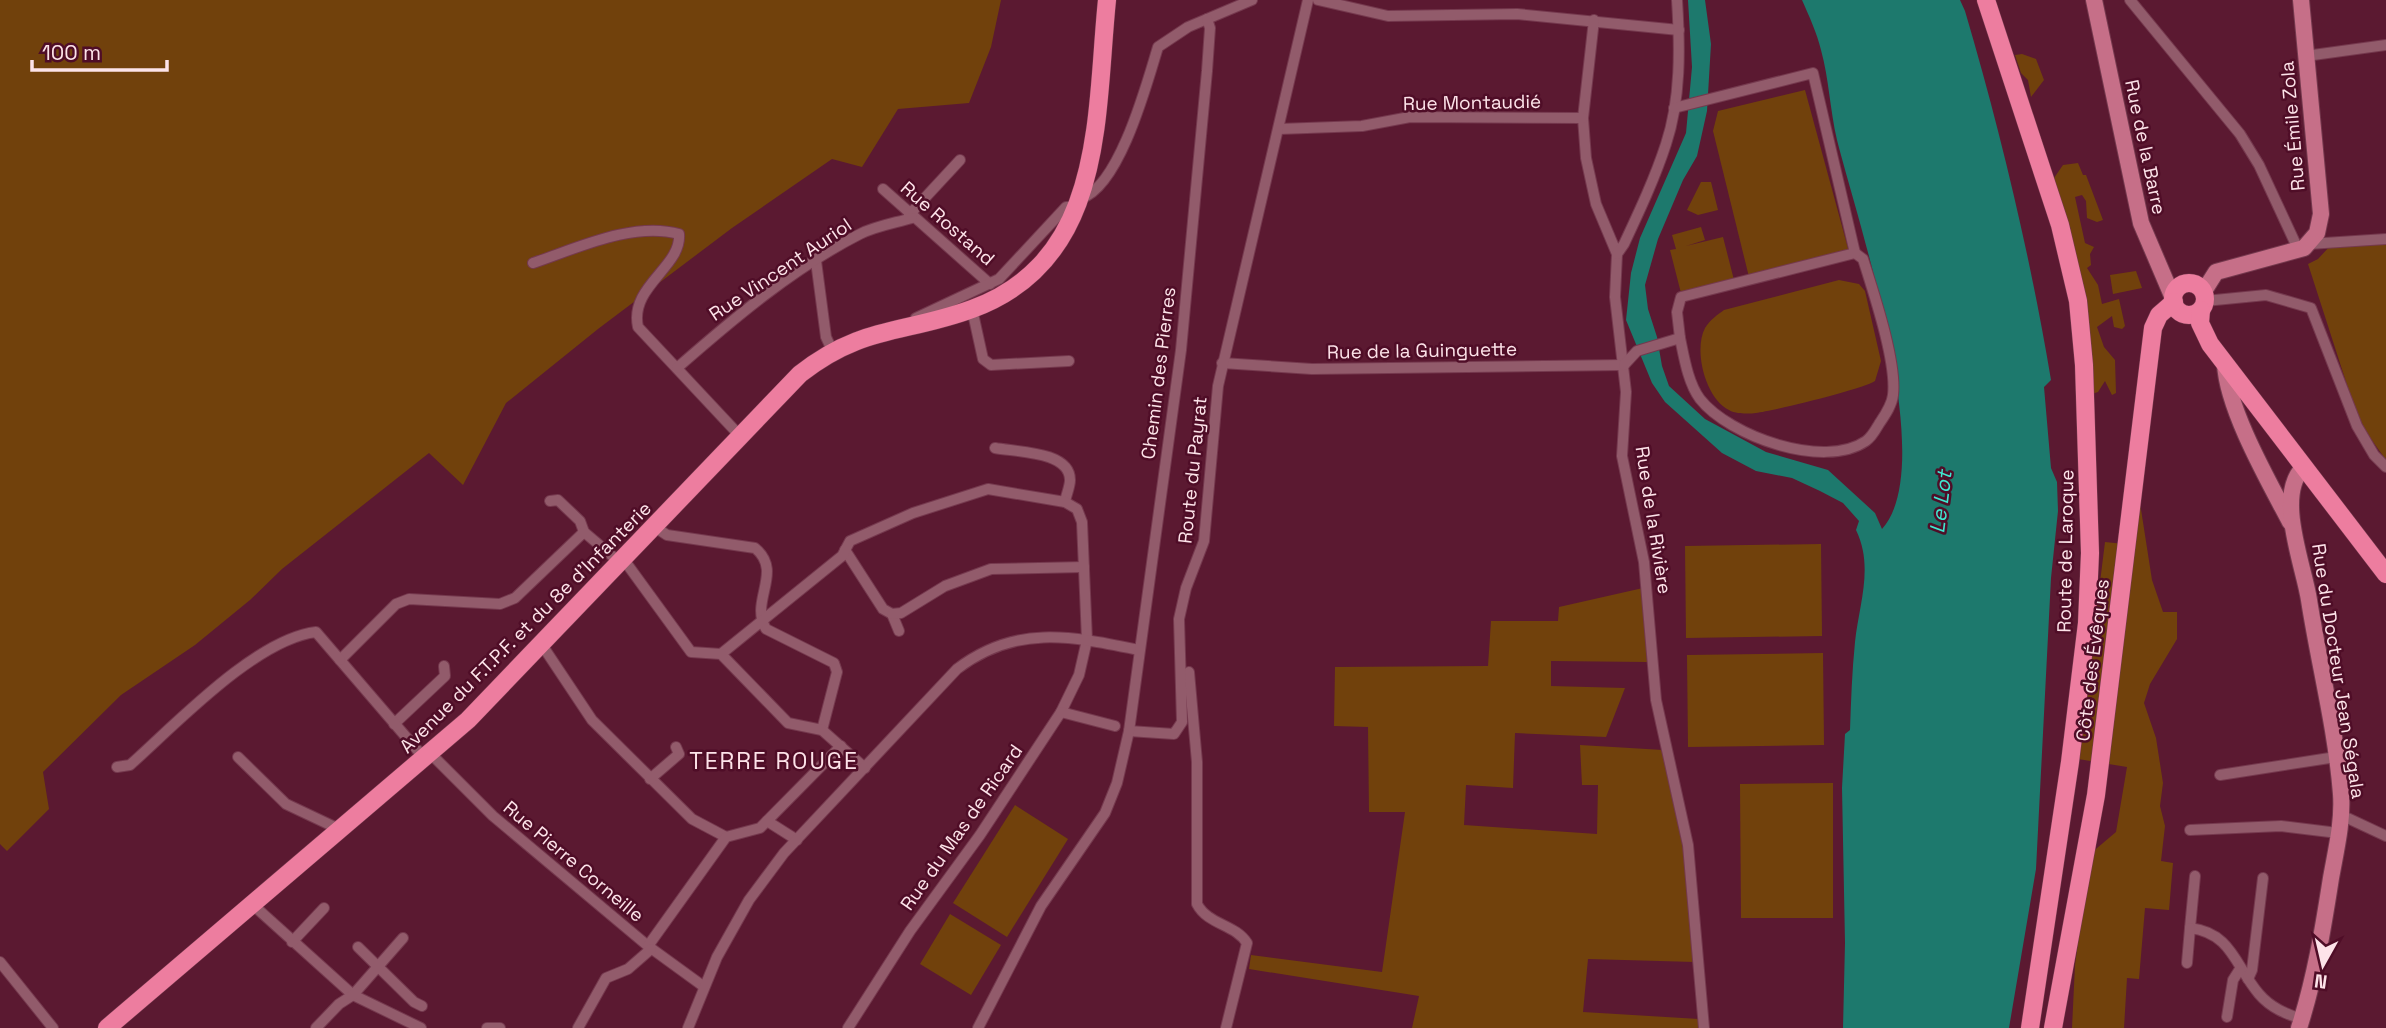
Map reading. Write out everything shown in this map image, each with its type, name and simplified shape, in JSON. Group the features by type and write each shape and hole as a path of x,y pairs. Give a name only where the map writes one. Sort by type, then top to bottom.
{"main road":[{"name":"Avenue du F.T.P.F. et du 8e d'Infanterie","path":"107,1028 428,756 542,645 800,374 832,350 866,335 972,309 1001,295 1037,267 1068,229 1080,203 1097,120 1107,0"},
{"name":"Route de Laroque","path":"1986,0 2060,225 2078,301 2084,365 2090,553 2087,623 2070,762 2030,1028"},
{"path":"2210,344 2200,337 2177,305 2179,287 2188,283 2197,285 2203,301 2200,323 2210,344 2386,574"},
{"path":"2177,305 2193,315 2203,301"},
{"name":"Côte des Évêques","path":"2053,1028 2096,795 2154,328 2159,315 2177,305"}],"street":[{"path":"917,323 916,318 999,279 1066,207 1080,203 1096,188 1119,155 1137,117 1158,47 1169,37 1207,19 1218,7 1252,0"},
{"name":"Route du Payrat","path":"1134,732 1166,736 1174,734 1182,722 1179,619 1186,588 1204,541 1210,451 1222,363 1308,0"},
{"path":"1318,0 1388,16 1517,13 1679,30"},
{"path":"1617,254 1624,244 1666,144 1678,107 1677,0"},
{"name":"Rue de la Barre","path":"2094,0 2141,223 2177,305"},
{"path":"2130,0 2244,141 2304,247"},
{"name":"Rue Émile Zola","path":"2301,0 2321,209 2320,225 2304,247"},
{"name":"Chemin des Pierres","path":"1134,732 1139,650 1181,350 1207,71 1210,28 1207,19"},
{"name":"Rue de la Rivière","path":"1594,20 1583,118 1586,158 1596,204 1617,254 1615,296 1624,365 1622,456 1644,562 1656,700 1688,845 1704,1028"},
{"path":"2307,60 2313,55 2386,45"},
{"path":"1678,107 1813,73 1855,253 1863,259 1881,316 1892,385 1893,395 1886,413 1868,440 1850,448 1816,453 1793,449 1721,418 1699,397 1686,364 1677,312 1681,297 1855,253"},
{"name":"Rue Montaudié","path":"1279,130 1362,126 1410,117 1583,118"},
{"path":"910,216 960,160"},
{"name":"Rue Rostand","path":"883,189 910,216 990,284"},
{"name":"Rue Vincent Auriol","path":"677,368 736,316 816,261 862,233 910,216"},
{"path":"533,263 621,236 666,230 678,234 680,243 675,253 648,286 636,316 638,327 741,437"},
{"path":"2386,239 2304,247 2216,272 2210,277 2203,301 2266,295 2305,305 2316,313 2357,426 2374,455 2386,467"},
{"path":"816,261 827,337 832,350"},
{"path":"972,309 984,359 991,365 1069,360"},
{"path":"1624,365 1637,351 1680,338"},
{"name":"Rue de la Guinguette","path":"1222,363 1312,369 1624,365"},
{"name":"Rue du Docteur Jean Ségala","path":"2225,364 2226,380 2234,403 2285,496 2304,569 2336,757 2341,815 2315,977 2301,1024"},
{"path":"721,654 845,551 850,541 913,513 988,489 1065,502 1070,479 1065,467 1057,459 995,448"},
{"path":"2285,496 2303,468"},
{"path":"550,501 558,500 580,521 584,532 627,564 691,652 721,654 788,723 822,730 865,768"},
{"name":"Rue du Mas de Ricard","path":"848,1028 910,931 980,835 1061,712 1079,675 1087,640 1082,522 1077,509 1065,502"},
{"path":"655,527 667,535 755,548 765,556 769,569 760,613 761,622 766,629 834,663 837,672 822,730"},
{"path":"340,660 396,604 409,598 500,604 515,598 584,532"},
{"path":"845,551 883,609 892,614 901,613 946,586 991,569 1084,567"},
{"path":"1183,605 1197,762 1197,904 1205,915 1240,931 1247,943 1226,1028"},
{"path":"892,614 899,631"},
{"name":"Rue Pierre Corneille","path":"117,766 130,765 226,680 279,644 316,632 394,724 493,816 650,948 703,986"},
{"path":"688,1028 703,986 749,900 797,840 957,669 977,654 1004,641 1037,636 1087,640 1139,650"},
{"path":"542,645 592,720 692,819 726,837"},
{"path":"394,724 444,676 443,666"},
{"path":"1061,712 1115,726"},
{"path":"978,1028 1041,906 1105,813 1134,732"},
{"path":"578,1028 606,978 628,969 650,948 726,837 760,828 841,746"},
{"path":"650,779 680,754 676,747"},
{"path":"238,757 286,804 341,830"},
{"path":"2220,775 2336,757"},
{"path":"2341,815 2386,836"},
{"path":"767,821 797,840"},
{"path":"2190,830 2281,826 2338,833"},
{"path":"2187,963 2195,876"},
{"path":"2248,979 2252,970 2263,878"},
{"path":"252,904 353,995 421,1028"},
{"path":"292,942 324,908"},
{"path":"2190,928 2206,930 2225,942 2240,969 2260,995 2277,1010 2301,1024"},
{"path":"316,1028 339,1004 353,995 403,938"},
{"path":"358,947 414,1002 422,1006"},
{"path":"0,962 53,1028"},
{"path":"2227,1017 2233,980 2240,969"},
{"path":"487,1028 500,1028"}],"shaded area":[{"path":"0,0 1001,0 991,47 969,103 898,109 862,167 832,159 732,228 598,329 506,403 463,485 429,453 282,569 250,600 195,645 121,695 43,772 49,809 7,851 0,844"},
{"path":"2022,54 2036,59 2044,80 2031,97 2028,80 2021,73 2015,55"},
{"path":"1805,90 1849,252 1749,277 1713,131 1718,111"},
{"path":"2078,163 2083,175 2086,175 2103,220 2097,222 2087,218 2086,201 2082,195 2075,197 2085,243 2094,247 2090,254 2091,265 2087,268 2098,285 2102,304 2119,299 2125,326 2122,329 2114,327 2112,316 2097,327 2104,347 2115,360 2116,393 2112,395 2105,381 2098,392 2092,394 2069,239 2071,230 2054,178 2063,165"},
{"path":"1701,182 1711,182 1718,210 1698,215 1687,210"},
{"path":"1701,227 1705,240 1686,246 1723,237 1734,280 1681,293 1670,250 1676,249 1672,235"},
{"path":"2386,241 2386,460 2359,422 2308,264 2318,259 2331,245 2365,243 2366,246"},
{"path":"2136,271 2142,288 2113,294 2110,275"},
{"path":"1839,280 1859,284 1865,291 1881,361 1875,381 1837,394 1756,413 1735,412 1721,404 1708,385 1701,361 1702,338 1711,320 1724,310"},
{"path":"2140,503 2152,580 2163,612 2177,612 2177,639 2150,684 2144,703 2156,738 2163,783 2160,806 2165,826 2161,861 2173,863 2169,910 2145,908 2139,979 2127,978 2124,1028 2072,1028 2075,965 2090,854 2116,832 2127,767 2078,759 2105,542 2134,545"},
{"path":"1821,544 1822,636 1686,638 1685,546"},
{"path":"1643,588 1647,662 1551,661 1551,686 1625,688 1606,737 1515,733 1513,788 1466,785 1464,825 1597,834 1598,785 1582,785 1580,745 1663,750 1684,853 1695,962 1588,959 1583,1012 1699,1019 1700,1028 1412,1028 1419,996 1249,969 1251,955 1382,972 1405,812 1369,812 1368,727 1334,726 1335,667 1488,666 1491,621 1558,621 1559,607"},
{"path":"1823,653 1824,745 1688,747 1687,655"},
{"path":"1833,783 1833,918 1741,918 1740,784"},
{"path":"1015,805 1068,839 1007,937 953,903"},
{"path":"950,914 1001,945 971,995 920,964"}],"water":[{"name":"Le Lot","path":"1688,0 1705,0 1711,44 1707,111 1697,156 1683,180 1658,239 1645,285 1648,309 1669,386 1705,419 1766,452 1828,470 1875,513 1882,529 1898,497 1902,452 1899,399 1875,281 1837,140 1824,61 1802,0 1960,0 1965,11 1991,103 2034,287 2051,380 2044,387 2051,468 2057,482 2058,511 2051,578 2036,869 2009,1028 1843,1028 1845,943 1842,788 1845,734 1850,730 1854,653 1865,572 1856,530 1859,521 1843,503 1820,491 1792,478 1756,471 1722,453 1665,402 1652,383 1626,320 1631,273 1640,238 1686,133 1692,67"}],"district":[{"name":"TERRE ROUGE","path":"774,761"}]}
